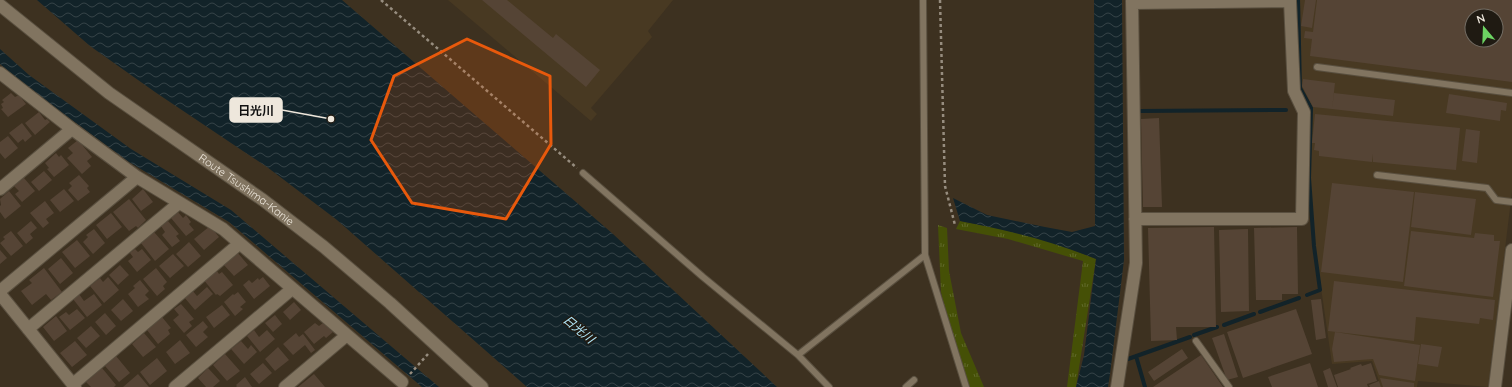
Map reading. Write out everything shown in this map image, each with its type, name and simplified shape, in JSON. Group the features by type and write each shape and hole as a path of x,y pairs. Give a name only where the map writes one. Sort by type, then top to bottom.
{"street":[{"path":"1116,387 1136,263 1135,219 1132,2 1290,1 1294,91 1304,112 1302,219 1135,219"},
{"name":"Route Tsushima-Kanie","path":"0,5 109,93 263,200 324,247 390,303 482,387"},
{"path":"2,80 137,177 223,229 401,383"},
{"path":"0,189 72,129"},
{"path":"0,291 137,177"},
{"path":"28,329 179,203"},
{"path":"0,294 74,386 240,244"},
{"path":"1495,387 1512,250"},
{"path":"176,387 292,289"},
{"path":"285,387 347,335"}],"lane":[{"path":"923,0 925,255 966,387"},
{"path":"1317,67 1512,93"},
{"path":"584,173 702,277 798,355 829,387"},
{"path":"1377,175 1486,188 1496,200 1512,202"},
{"path":"798,355 925,255"},
{"path":"1196,341 1229,387"},
{"path":"906,387 914,380"}],"path":[{"path":"381,0 584,173"},
{"path":"940,0 945,186 955,225"},
{"path":"401,383 421,361"}],"highlighted area":[{"path":"467,39 550,76 551,144 506,219 412,203 371,140 394,76"}],"shaded area":[{"path":"448,0 673,0 648,31 652,37 591,108 597,114 591,121"},
{"path":"1300,0 1512,0 1512,192 1488,387 1418,381 1417,387 1381,387 1372,361 1332,364 1315,246 1310,178 1313,109 1301,87"}],"green space":[{"path":"960,221 1008,230 1058,244 1096,259 1076,387 1067,387 1083,261 1008,239 956,229"},
{"path":"938,225 947,228 949,271 961,333 984,387 970,387 949,326 941,292"}],"water":[{"path":"37,0 342,0 613,234 777,387 527,387 337,220 267,167 155,92 90,46"},
{"path":"1094,0 1122,0 1124,260 1108,387 1076,387 1084,355 1096,259 1029,237 960,221 953,198 987,215 1045,227 1072,232 1095,226"},
{"path":"0,49 29,75 131,149 231,210 439,387 422,387 229,222 129,162 23,84 0,64"}],"building":[{"path":"482,0 507,0 553,38 556,34 600,70 586,87"},
{"path":"1305,0 1316,0 1312,28 1301,26"},
{"path":"1317,0 1512,0 1512,82 1310,56 1312,39 1304,38 1305,31 1313,32"},
{"path":"1303,79 1335,83 1332,109 1313,107 1302,86"},
{"path":"11,93 15,97 19,95 26,104 8,117 1,109 3,108 1,104 4,102 2,100"},
{"path":"1334,93 1395,100 1393,116 1332,109"},
{"path":"1449,94 1507,103 1506,111 1501,110 1500,121 1446,113"},
{"path":"39,112 45,120 47,119 50,122 35,135 25,123"},
{"path":"1315,114 1460,128 1456,170 1373,162 1373,154 1372,162 1319,156 1319,151 1314,150 1315,143 1312,143"},
{"path":"1159,118 1162,207 1143,207 1141,119"},
{"path":"22,123 32,136 25,142 23,139 18,143 9,133"},
{"path":"1466,129 1480,131 1477,163 1462,161"},
{"path":"8,136 18,148 5,159 0,153 0,142"},
{"path":"78,140 92,157 87,161 91,166 82,174 67,158 73,153 68,148"},
{"path":"56,153 59,157 61,155 69,165 54,177 47,169 49,168 45,163"},
{"path":"44,171 52,180 39,191 31,182"},
{"path":"79,175 89,186 87,188 90,192 78,201 68,190 72,186 69,183"},
{"path":"24,178 35,191 22,202 15,194 19,191 14,186"},
{"path":"1332,183 1414,192 1403,282 1321,272"},
{"path":"64,189 74,201 60,212 50,200"},
{"path":"143,189 153,202 141,211 132,199"},
{"path":"9,191 21,206 5,219 0,212 0,199"},
{"path":"1415,192 1476,199 1471,235 1411,227"},
{"path":"129,199 146,220 138,228 136,226 129,231 113,212"},
{"path":"45,201 54,213 46,219 49,223 43,228 30,213"},
{"path":"178,212 183,218 186,215 191,222 189,224 194,230 186,236 171,218"},
{"path":"111,213 122,227 107,239 96,225"},
{"path":"31,221 37,228 30,234 33,238 26,244 17,233"},
{"path":"168,221 179,234 176,236 180,241 172,247 162,235 165,232 161,226"},
{"path":"210,226 219,237 204,250 194,239"},
{"path":"1214,227 1216,327 1176,327 1177,340 1151,341 1148,228"},
{"path":"1297,227 1298,294 1282,294 1282,300 1256,300 1254,228"},
{"path":"94,229 105,243 93,254 83,242 88,237 86,235"},
{"path":"1248,229 1249,311 1221,312 1219,230"},
{"path":"11,231 23,246 11,256 0,243 5,239 3,237"},
{"path":"1411,231 1474,238 1475,233 1494,235 1494,241 1500,241 1493,297 1404,286"},
{"path":"154,232 169,249 155,261 141,243"},
{"path":"77,240 90,256 75,268 62,252"},
{"path":"189,242 201,256 188,267 176,254"},
{"path":"135,249 138,252 142,249 151,260 137,272 128,261 133,257 130,253"},
{"path":"0,250 7,258 0,264"},
{"path":"237,252 248,265 234,276 223,264"},
{"path":"173,254 184,266 170,278 159,266"},
{"path":"61,258 73,273 60,284 48,269"},
{"path":"120,265 129,275 118,285 109,275"},
{"path":"44,268 62,292 51,300 46,294 32,305 21,291 32,283 29,280"},
{"path":"156,268 167,282 163,286 165,289 157,296 143,279"},
{"path":"217,271 219,274 222,272 233,285 220,296 217,294 216,295 203,279 211,273 212,275"},
{"path":"108,277 119,290 104,303 90,286 100,278 103,282"},
{"path":"263,277 270,286 254,299 243,285 249,280 252,283 258,278 259,280"},
{"path":"140,280 149,291 145,295 149,299 138,307 128,294 135,288 133,286"},
{"path":"1334,281 1495,300 1493,320 1480,318 1479,324 1416,317 1414,341 1328,331"},
{"path":"207,287 213,294 195,310 184,297 192,290 197,296"},
{"path":"238,292 246,302 240,307 243,309 235,316 224,302 233,294 234,295"},
{"path":"79,294 84,301 94,294 102,305 87,317 73,299"},
{"path":"123,299 133,311 121,321 111,310"},
{"path":"1321,299 1326,338 1316,340 1311,300"},
{"path":"294,302 301,310 290,320 283,312"},
{"path":"181,304 194,319 189,322 192,326 184,333 173,320 179,315 174,309"},
{"path":"222,305 230,315 214,328 206,317"},
{"path":"77,309 85,318 70,330 59,317 66,312 69,315"},
{"path":"1296,309 1312,354 1243,378 1227,332"},
{"path":"105,313 116,326 106,335 95,322"},
{"path":"275,315 282,324 273,332 265,323"},
{"path":"56,316 67,331 54,341 43,327"},
{"path":"162,317 171,328 168,330 170,334 158,344 147,330"},
{"path":"203,321 208,327 203,332 208,337 196,347 186,335"},
{"path":"315,323 319,326 323,323 333,332 326,338 324,336 314,344 304,332"},
{"path":"91,326 100,336 86,348 77,338"},
{"path":"254,330 259,337 267,330 275,339 260,352 247,336"},
{"path":"1335,332 1420,345 1415,381 1379,375 1373,359 1334,362 1332,349"},
{"path":"144,333 156,347 143,357 132,344"},
{"path":"296,333 299,337 303,334 315,350 311,353 305,345 293,355 283,344"},
{"path":"1224,334 1238,377 1227,380 1212,338"},
{"path":"180,340 190,353 175,364 166,352"},
{"path":"75,341 87,355 72,367 60,353"},
{"path":"241,341 248,349 251,345 257,352 244,364 231,349"},
{"path":"1421,344 1442,347 1438,367 1418,364"},
{"path":"278,347 289,360 275,371 265,359"},
{"path":"1182,349 1188,358 1154,381 1148,372"},
{"path":"225,354 240,371 227,381 213,365"},
{"path":"1201,355 1223,387 1153,387"},
{"path":"116,356 130,373 119,382 105,366"},
{"path":"157,358 167,371 150,385 140,372"},
{"path":"263,363 272,373 259,384 250,374"},
{"path":"1310,363 1318,387 1272,387 1268,377"},
{"path":"1371,363 1377,381 1367,384 1368,387 1338,387 1334,375 1361,364 1362,366"},
{"path":"102,368 116,385 114,387 91,387 86,382"},
{"path":"208,368 220,381 213,387 206,387 198,378"},
{"path":"1330,368 1337,387 1328,387 1323,371"},
{"path":"138,374 149,387 123,387"},
{"path":"314,374 325,387 298,387"},
{"path":"245,377 252,387 236,387 236,385"},
{"path":"1380,378 1414,383 1414,387 1383,387"},
{"path":"1379,381 1381,387 1370,387 1369,385"}],"waterway":[{"path":"1298,0 1300,88 1311,108 1309,178 1314,246 1320,290 1307,295"},
{"path":"1139,111 1286,110"},
{"path":"1260,312 1299,298"},
{"path":"1224,325 1254,314"},
{"path":"1194,335 1217,327"},
{"path":"1128,359 1190,337"},
{"path":"1136,356 1145,387"}],"place":[{"name":"日光川","path":"331,119"}]}
